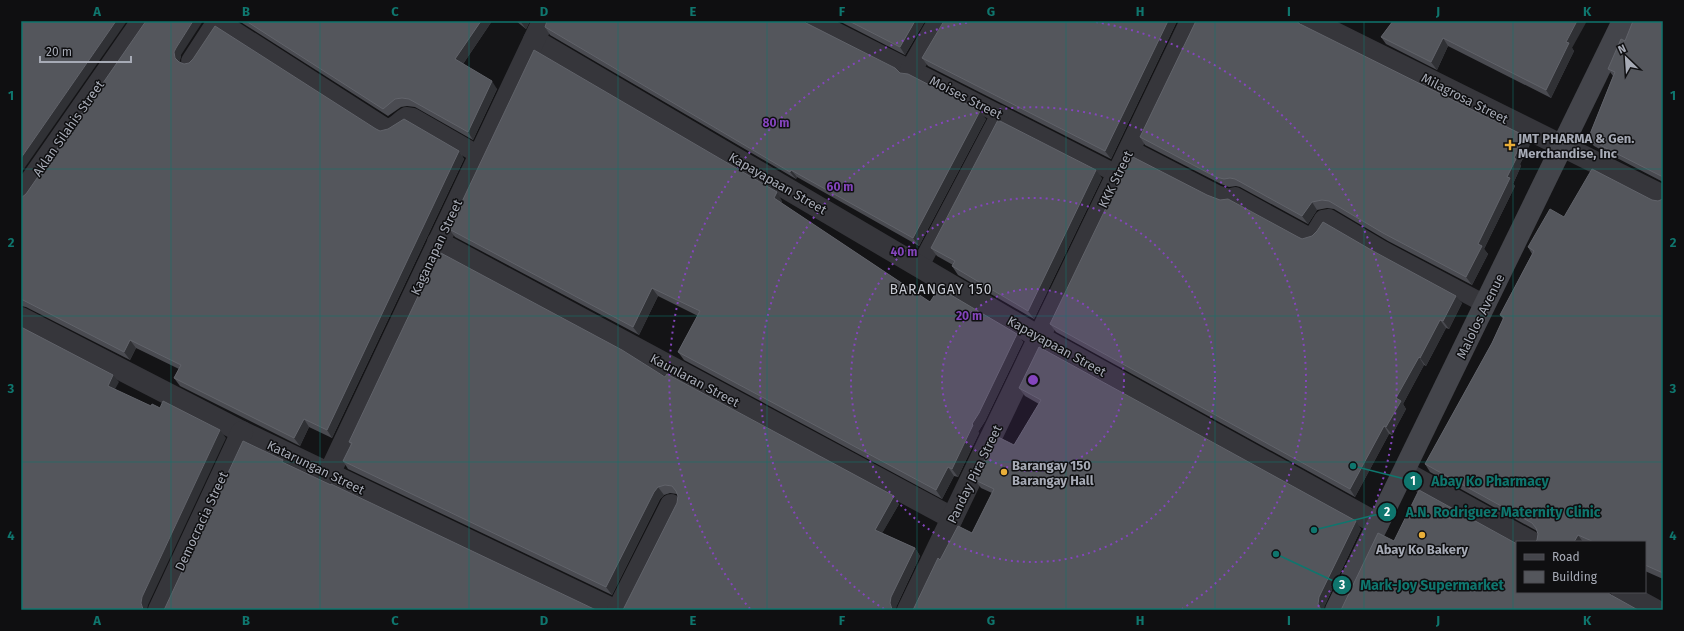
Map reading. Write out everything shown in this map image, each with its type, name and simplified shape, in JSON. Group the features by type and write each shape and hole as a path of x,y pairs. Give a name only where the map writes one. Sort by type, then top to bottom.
{"street":[{"name":"Aklan Silahis Street","path":"21,195 142,21"},
{"path":"911,70 938,21"},
{"name":"KKK Street","path":"1039,337 1191,21"},
{"name":"Milagrosa Street","path":"1311,21 1663,196"},
{"name":"Malolos Avenue","path":"1340,609 1378,524 1623,21"},
{"name":"Kaganapan Street","path":"330,474 538,31"},
{"name":"Kapayapaan Street","path":"538,31 920,266 1039,337 1378,524"},
{"name":"Kaunlaran Street","path":"438,242 952,518"},
{"name":"Katarungan Street","path":"21,318 242,432 614,610"},
{"name":"Panday Pira Street","path":"908,610 1039,337"},
{"name":"Democracia Street","path":"159,610 242,432"},
{"path":"1404,472 1529,541"},
{"path":"618,610 671,505"},
{"path":"1624,593 1654,610"}],"lane":[{"path":"190,61 216,21"},
{"path":"220,21 387,128 395,126 406,116 413,117 479,154"},
{"name":"Moises Street","path":"816,21 1117,174"},
{"path":"920,266 1000,114"},
{"path":"1130,149 1217,194 1229,198 1235,196 1308,236 1314,234 1323,219 1329,218 1383,250 1485,304"}],"building":[{"path":"21,21 116,21 21,158"},
{"path":"146,21 193,21 174,52 175,58 179,62 184,64 189,63 193,59 215,26 376,129 380,131 388,129 404,119 459,151 327,430 304,419 294,438 174,378 181,365 130,340 124,352 21,299 21,198 26,194"},
{"path":"246,21 481,21 455,59 492,81 468,132 409,99 395,99 383,109"},
{"path":"547,21 804,21 895,68 900,73 908,74 980,111 913,238 791,170 790,172 545,27"},
{"path":"849,21 915,21 900,47"},
{"path":"944,21 1168,21 1105,151 922,58"},
{"path":"1196,21 1296,21 1525,136 1514,158 1516,159 1507,177 1510,178 1478,244 1482,246 1466,277 1383,233 1329,201 1322,200 1312,202 1302,216 1235,179 1216,177 1140,137"},
{"path":"1393,21 1577,21 1566,42 1569,43 1546,90 1443,38 1431,62 1381,37"},
{"path":"1633,21 1663,21 1663,177 1588,139 1615,72 1608,69 1621,39 1625,41"},
{"path":"534,50 777,192 774,198 930,302 939,288 1017,334 979,413 972,424 973,425 952,469 948,467 936,490 678,352 700,311 652,288 633,327 449,229"},
{"path":"998,120 1096,170 1028,311 952,266 955,261 931,248"},
{"path":"1131,156 1207,195 1220,200 1228,199 1302,239 1312,236 1323,222 1456,296 1443,321 1440,320 1420,358 1419,357 1396,398 1401,401 1386,427 1384,426 1350,489 1050,324"},
{"path":"1592,169 1652,200 1658,201 1663,199 1663,573 1646,565 1646,541 1592,541 1578,535 1575,541 1536,541 1538,534 1532,523 1425,464 1492,343 1504,317 1500,315 1534,251 1528,247 1550,209 1564,217"},
{"path":"439,252 622,350 665,377 667,374 894,496 875,530 915,548 891,597 890,603 893,610 622,610 677,503 678,496 672,486 665,485 658,487 654,492 606,587 343,461 352,443 349,442"},
{"path":"21,327 113,375 108,386 151,406 152,404 160,408 163,401 220,430 142,597 141,603 144,610 21,610"},
{"path":"1039,347 1356,521 1319,597 1318,604 1321,610 912,610 938,558 940,560 958,526 972,533 994,489 975,480 996,436 1014,445 1041,400 1019,388"},
{"path":"243,441 283,460 282,462 596,610 163,610"},
{"path":"1419,490 1516,543 1516,593 1608,593 1638,610 1340,610 1378,533 1394,541"}],"place":[{"name":"JMT PHARMA & Gen. Merchandise, Inc","path":"1510,145"},
{"name":"Abay Ko Pharmacy","path":"1353,466"},
{"name":"Barangay 150 Barangay Hall","path":"1004,472"},
{"name":"A.N. Rodriguez Maternity Clinic","path":"1314,530"},
{"name":"Abay Ko Bakery","path":"1422,535"},
{"name":"Mark-Joy Supermarket","path":"1276,554"}],"district":[{"name":"BARANGAY 150","path":"941,289"}]}
